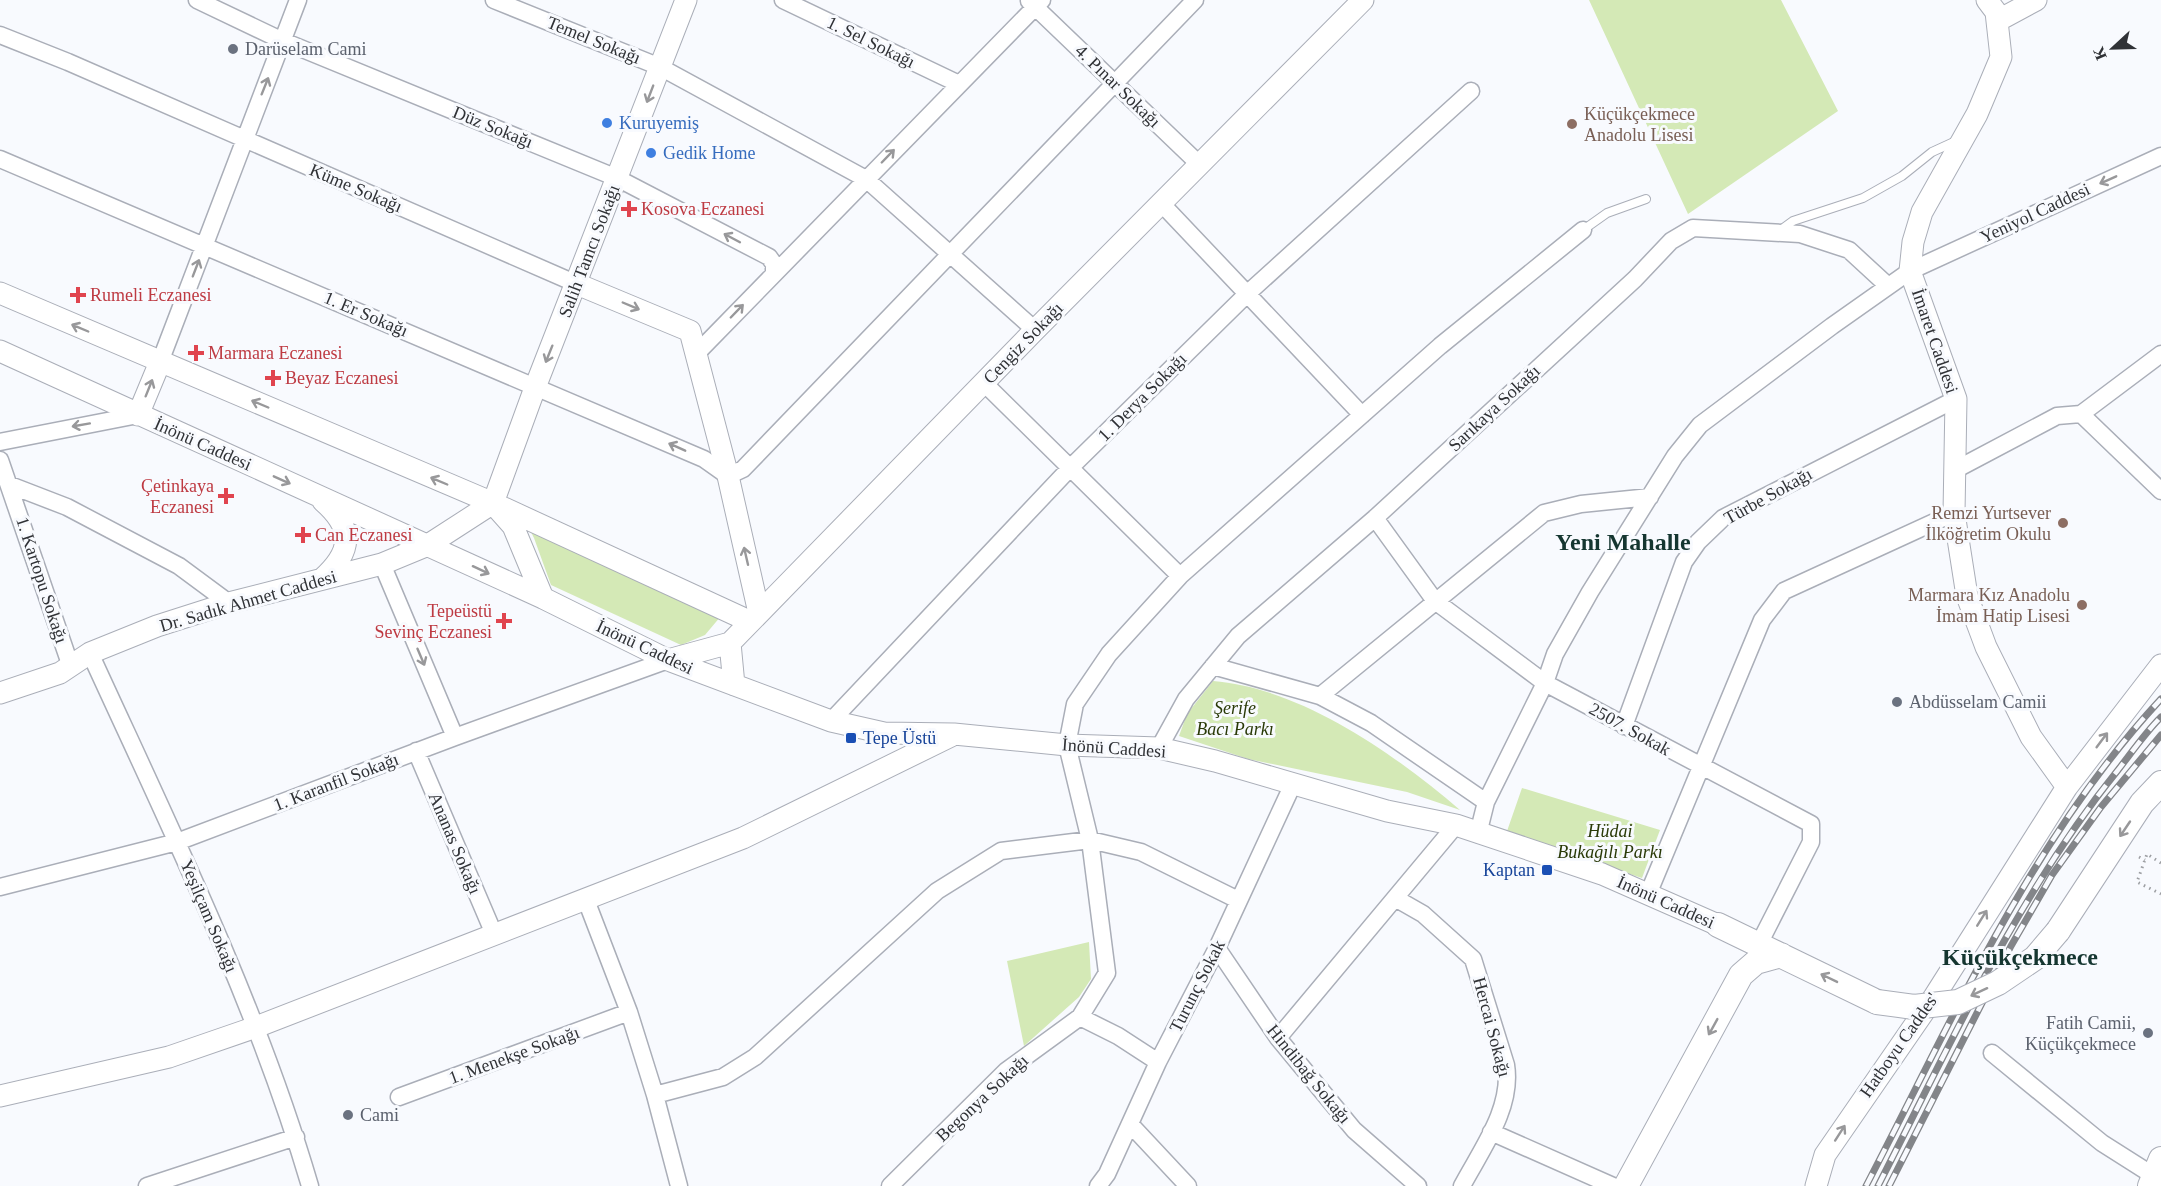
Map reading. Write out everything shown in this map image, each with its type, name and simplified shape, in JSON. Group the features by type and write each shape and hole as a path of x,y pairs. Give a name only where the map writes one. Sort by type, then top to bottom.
{"main road":[{"name":"İnönü Caddesi","path":"1718,925 1877,1002 1914,1007 1958,1002 1998,983 2035,958 2058,931 2142,802 2161,783"},
{"path":"1718,925 1733,948 1741,975"},
{"path":"1626,1186 1741,975 1756,962 1781,955"}],"street":[{"name":"Düz Sokağı","path":"197,0 283,40 617,177 769,257 774,264 774,272"},
{"path":"0,442 138,415 298,0"},
{"name":"Temel Sokağı","path":"494,0 660,67 866,178 1035,330"},
{"name":"Salih Tamcı Sokağı","path":"493,504 536,385 686,0"},
{"name":"1. Sel Sokağı","path":"783,0 959,84"},
{"path":"728,476 743,469 1195,0"},
{"name":"Cengiz Sokağı","path":"730,643 1035,330 1364,0"},
{"name":"İmaret Caddesi","path":"1987,0 1996,12 2001,57 1977,114 1922,212 1913,242 1910,271 1956,399 1954,513 1967,596 1986,647 2031,737 2067,787"},
{"path":"1997,21 2036,0"},
{"path":"697,353 1036,2"},
{"name":"4. Pınar Sokağı","path":"1036,2 1115,84 1199,164"},
{"name":"Küme Sokağı","path":"0,35 68,62 690,331 728,476 754,617"},
{"name":"1. Derya Sokağı","path":"831,721 1071,467 1248,294 1471,92"},
{"name":"Yeniyol Caddesi","path":"1478,834 1486,802 1545,683 1555,654 1675,456 1700,425 1887,285 1910,271 2161,156"},
{"name":"1. Er Sokağı","path":"0,159 536,385 704,459 728,476"},
{"path":"1161,203 1362,415"},
{"name":"Sarıkaya Sokağı","path":"1159,748 1186,699 1238,636 1375,518 1635,279 1671,241 1693,228 1800,234 1849,250 1887,285"},
{"path":"1158,1062 1118,1036 1080,1017 1107,973 1090,840 1067,745 1075,704 1109,654 1180,576 1440,346 1583,230"},
{"path":"0,293 754,617"},
{"name":"İnönü Caddesi","path":"0,351 543,598 668,660 831,721 884,733 954,734 1067,745 1159,748 1215,761 1387,811 1456,825 1602,874 1648,892 1718,925"},
{"path":"1955,470 2057,416 2081,414 2161,354"},
{"path":"984,383 1180,576"},
{"name":"Türbe Sokağı","path":"1624,726 1684,562 1698,542 1723,518 1956,399"},
{"path":"2081,414 2161,491"},
{"name":"1. Kartopu Sokağı","path":"0,460 71,667"},
{"path":"10,485 67,507 179,566 230,603"},
{"path":"316,495 337,513 347,540 344,556 320,581"},
{"path":"1320,696 1544,513 1581,504 1650,497"},
{"path":"493,504 513,526 543,598"},
{"name":"Dr. Sadık Ahmet Caddesi","path":"0,693 71,667 90,653 157,626 230,603 382,564 428,545 493,504"},
{"path":"1648,892 1762,620 1784,591 1954,513"},
{"name":"2507. Sokak","path":"1375,518 1435,602 1545,683 1701,768 1811,824 1811,842 1760,944"},
{"path":"382,564 454,737"},
{"path":"668,660 730,643 734,685"},
{"name":"Yeşilçam Sokağı","path":"90,653 177,842 256,1027 296,1137 310,1186"},
{"name":"1. Karanfil Sokağı","path":"0,887 177,842 416,751 668,660"},
{"name":"Hatboyu Caddes'","path":"1816,1186 1825,1155 1934,997 2067,787 2161,664"},
{"path":"1213,666 1320,696 1371,723 1486,802"},
{"path":"0,1096 169,1057 256,1027 743,838 954,734"},
{"name":"Ananas Sokağı","path":"416,751 494,934"},
{"name":"Turunç Sokak","path":"1098,1186 1107,1174 1158,1062 1217,948 1293,784"},
{"path":"1278,1038 1456,825"},
{"path":"655,1095 723,1077 755,1057 938,891 1001,851 1090,840 1141,852 1238,900"},
{"name":"Hercai Sokağı","path":"1395,898 1423,914 1473,958 1508,1082 1491,1132 1462,1186"},
{"path":"586,900 629,1012 655,1095 679,1186"},
{"name":"Hindibağ Sokağı","path":"1217,948 1278,1038 1354,1130 1418,1186"},
{"name":"1. Menekşe Sokağı","path":"399,1098 629,1012"},
{"name":"Begonya Sokağı","path":"890,1186 1006,1071 1080,1017"},
{"path":"1992,1053 2103,1143 2157,1170"},
{"path":"1130,1124 1188,1186"},
{"path":"1491,1132 1613,1186"},
{"path":"147,1186 296,1137"}],"lane":[{"path":"1778,233 1793,221 1863,198 1902,176 1932,152 1964,138"},
{"path":"1583,230 1607,213 1646,200"}],"path":[{"path":"2161,863 2147,854 2137,882 2161,894"},
{"path":"2139,857 2145,860"},
{"path":"2135,871 2139,873"}],"green space":[{"path":"1589,0 1781,0 1838,111 1688,214"},
{"path":"527,524 721,616 705,635 681,645 551,585"},
{"name":"Şerife Bacı Parkı","path":"1213,681 1246,686 1280,696 1313,710 1376,746 1460,810 1407,792 1248,759 1179,736 1187,714"},
{"name":"Hüdai Bukağılı Parkı","path":"1522,788 1660,830 1642,878 1506,834"},
{"path":"1089,942 1091,979 1079,997 1024,1046 1007,961"}],"railway":[{"path":"1866,1186 1963,995 2033,871 2072,811 2115,753 2161,699"},
{"path":"1878,1186 1959,1024 2017,919 2082,818 2161,717"},
{"path":"1889,1186 2011,946 2052,875 2101,807 2161,735"}],"place":[{"name":"Darüselam Cami","path":"233,49"},
{"name":"Kuruyemiş","path":"607,123"},
{"name":"Küçükçekmece Anadolu Lisesi","path":"1572,124"},
{"name":"Gedik Home","path":"651,153"},
{"name":"Kosova Eczanesi","path":"629,209"},
{"name":"Rumeli Eczanesi","path":"78,295"},
{"name":"Marmara Eczanesi","path":"196,353"},
{"name":"Beyaz Eczanesi","path":"273,378"},
{"name":"Çetinkaya Eczanesi","path":"226,496"},
{"name":"Remzi Yurtsever İlköğretim Okulu","path":"2063,523"},
{"name":"Can Eczanesi","path":"303,535"},
{"name":"Marmara Kız Anadolu İmam Hatip Lisesi","path":"2082,605"},
{"name":"Tepeüstü Sevinç Eczanesi","path":"504,621"},
{"name":"Abdüsselam Camii","path":"1897,702"},
{"name":"Tepe Üstü","path":"851,738"},
{"name":"Kaptan","path":"1547,870"},
{"name":"Fatih Camii, Küçükçekmece","path":"2148,1033"},
{"name":"Cami","path":"348,1115"}],"district":[{"name":"Yeni Mahalle","path":"1623,542"},
{"name":"Küçükçekmece","path":"2020,957"}]}
